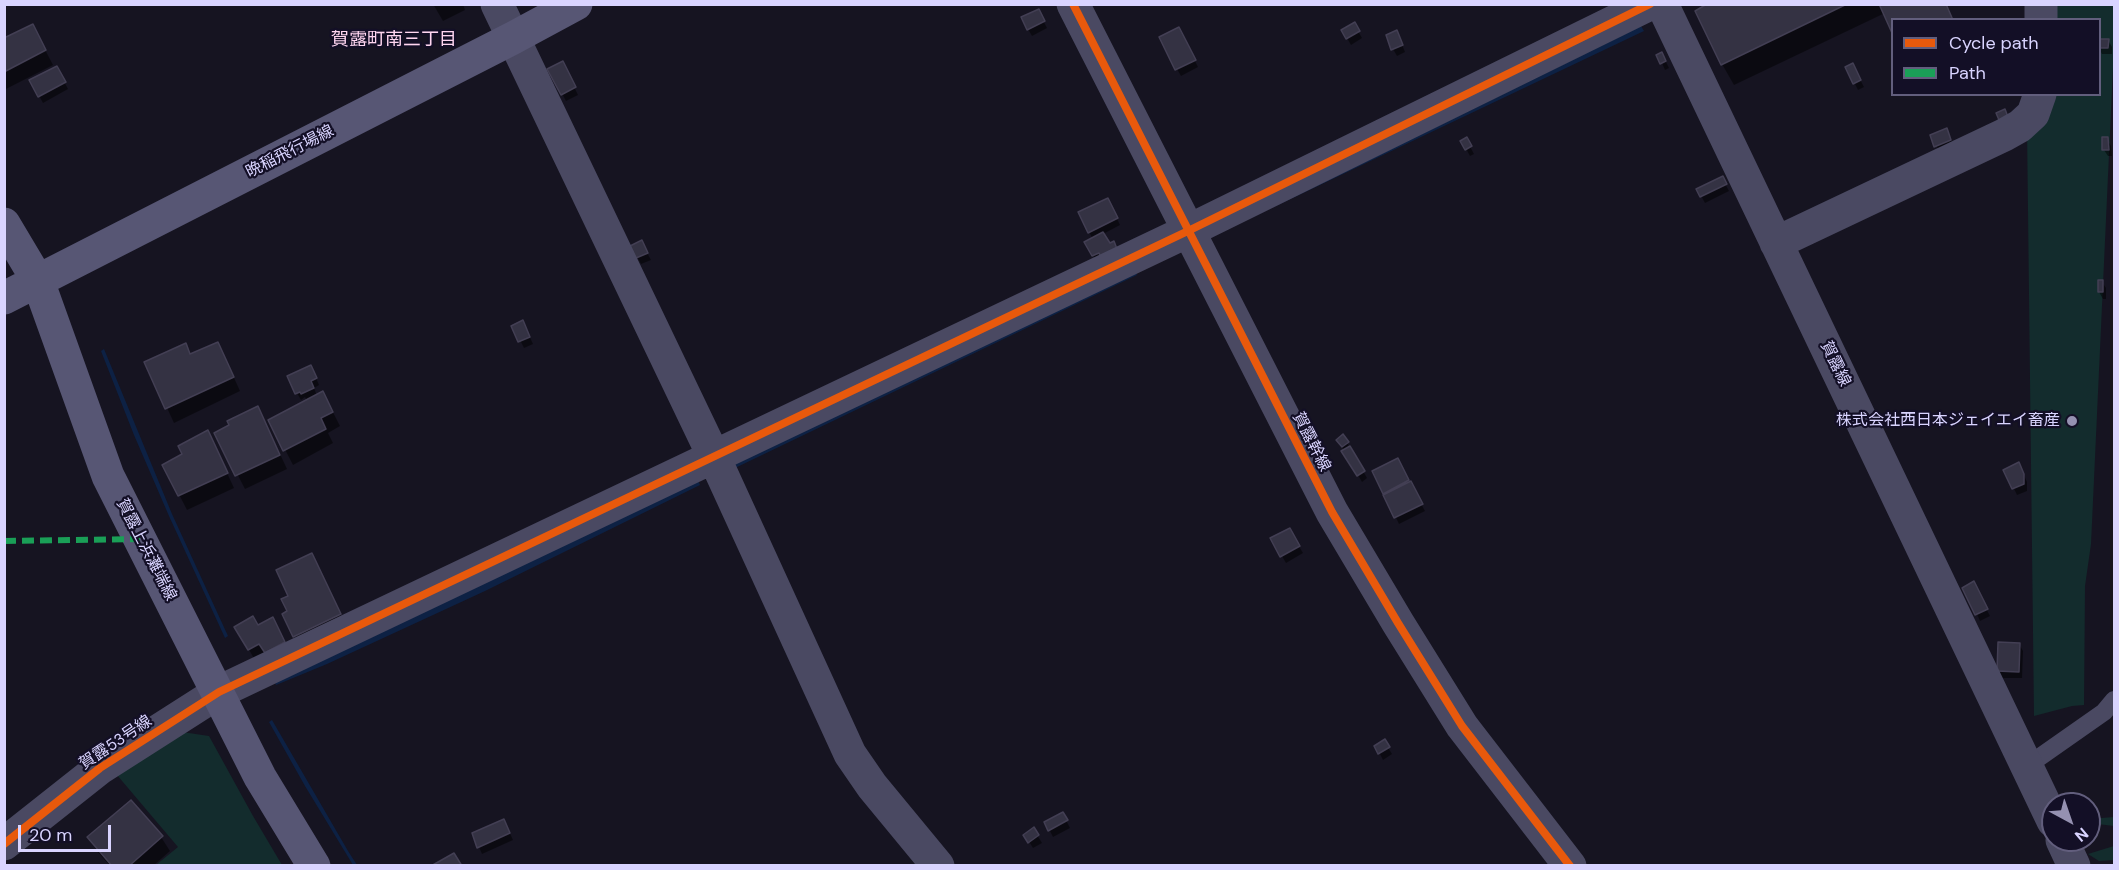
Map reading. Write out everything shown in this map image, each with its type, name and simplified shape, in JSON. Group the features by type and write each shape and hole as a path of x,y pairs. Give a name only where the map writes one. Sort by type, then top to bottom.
{"street":[{"path":"497,4 714,457 850,754 872,786 938,866"},
{"name":"晩稲飛行場線","path":"4,298 576,4"},
{"name":"賀露幹線","path":"1072,4 1332,512 1462,726 1570,866"},
{"name":"賀露53号線","path":"4,844 100,768 219,692 1188,231 1650,4"},
{"name":"賀露線","path":"1662,4 2041,796"},
{"path":"1776,243 2004,135 2020,126 2033,114 2039,96"},
{"name":"賀露上浜灘端線","path":"4,224 38,281 108,476 260,777 314,866"},
{"path":"2068,852 2074,866"}],"lane":[{"path":"2027,766 2104,712 2115,700"}],"green space":[{"name":"株式会社西日本ジェイエイ畜産","path":"2047,5 2114,5 2091,544 2085,586 2084,705 2034,716 2027,126 2043,96 2101,96 2101,18 2047,18"},
{"path":"182,732 209,736 282,865 156,865 178,847 117,775"},
{"path":"2114,817 2114,826 2101,824 2101,818"},
{"path":"2114,846 2114,860 2099,861 2088,854 2101,852 2101,850"}],"water":[{"path":"1641,26 1644,31 1261,213"},
{"path":"1134,268 1137,275 735,468 733,464"},
{"path":"104,349 172,514 228,636 225,638 134,435 101,351"},
{"path":"698,480 700,485 485,591 276,685 274,680"},
{"path":"272,720 357,865 353,865 305,786 269,722"}],"building":[{"path":"1707,4 1847,4 1721,65 1695,11"},
{"path":"1879,4 1946,4 1952,18 1891,18 1891,31"},
{"path":"1039,9 1045,21 1027,30 1021,17"},
{"path":"1355,22 1360,31 1346,39 1341,30"},
{"path":"33,24 46,50 4,72 4,38"},
{"path":"1179,27 1196,60 1175,70 1159,37"},
{"path":"1397,30 1403,45 1391,50 1386,35"},
{"path":"2101,39 2109,39 2108,48 2101,48"},
{"path":"1662,52 1666,61 1660,64 1656,55"},
{"path":"563,61 576,87 561,95 547,69"},
{"path":"1853,63 1861,80 1853,84 1845,67"},
{"path":"57,66 66,82 38,97 29,80"},
{"path":"2005,109 2008,117 1999,120 1996,113"},
{"path":"1947,128 1951,140 1934,147 1930,135"},
{"path":"1467,137 1472,146 1465,150 1460,141"},
{"path":"2102,137 2108,137 2109,150 2102,150"},
{"path":"1723,176 1727,184 1700,197 1696,189"},
{"path":"1108,198 1118,218 1088,233 1078,212"},
{"path":"1103,232 1110,243 1114,241 1117,249 1101,257 1099,253 1092,256 1084,242"},
{"path":"642,240 648,253 636,258 630,246"},
{"path":"2098,280 2103,280 2103,292 2098,292"},
{"path":"523,320 530,337 518,342 511,326"},
{"path":"218,342 234,377 165,409 144,362 186,343 190,354"},
{"path":"311,365 317,378 311,381 314,388 301,394 300,392 295,394 287,376"},
{"path":"323,391 333,412 321,418 326,429 283,451 268,420"},
{"path":"258,406 280,455 235,476 214,433 229,425 227,421"},
{"path":"208,430 228,473 178,496 162,465 182,454 178,446"},
{"path":"1343,434 1349,442 1342,447 1336,440"},
{"path":"1350,446 1365,471 1357,476 1341,451"},
{"path":"1398,458 1409,480 1383,494 1372,471"},
{"path":"2019,462 2024,474 2024,484 2012,489 2003,470"},
{"path":"1411,481 1423,504 1394,518 1383,495"},
{"path":"1290,528 1300,546 1280,557 1270,538"},
{"path":"312,553 341,614 293,637 282,614 287,611 281,599 288,596 276,570"},
{"path":"1974,581 1988,609 1975,615 1962,588"},
{"path":"253,616 258,625 273,617 285,642 265,653 259,644 248,650 234,627"},
{"path":"1998,642 2020,643 2019,672 1997,671"},
{"path":"1385,739 1390,747 1378,754 1374,746"},
{"path":"131,800 163,836 129,866 112,866 87,837"},
{"path":"1063,812 1068,820 1048,831 1044,822"},
{"path":"504,819 510,833 477,848 472,833"},
{"path":"1034,827 1039,835 1028,843 1023,835"},
{"path":"454,853 462,866 431,866"}],"marked path":[{"path":"4,541 140,539"}],"cycle path":[{"path":"1073,4 1332,512 1462,726 1570,866"},
{"path":"4,844 100,768 219,692 1188,231 1650,4"}],"place":[{"name":"株式会社西日本ジェイエイ畜産","path":"2072,421"}],"district":[{"name":"賀露町南三丁目","path":"394,40"}]}
